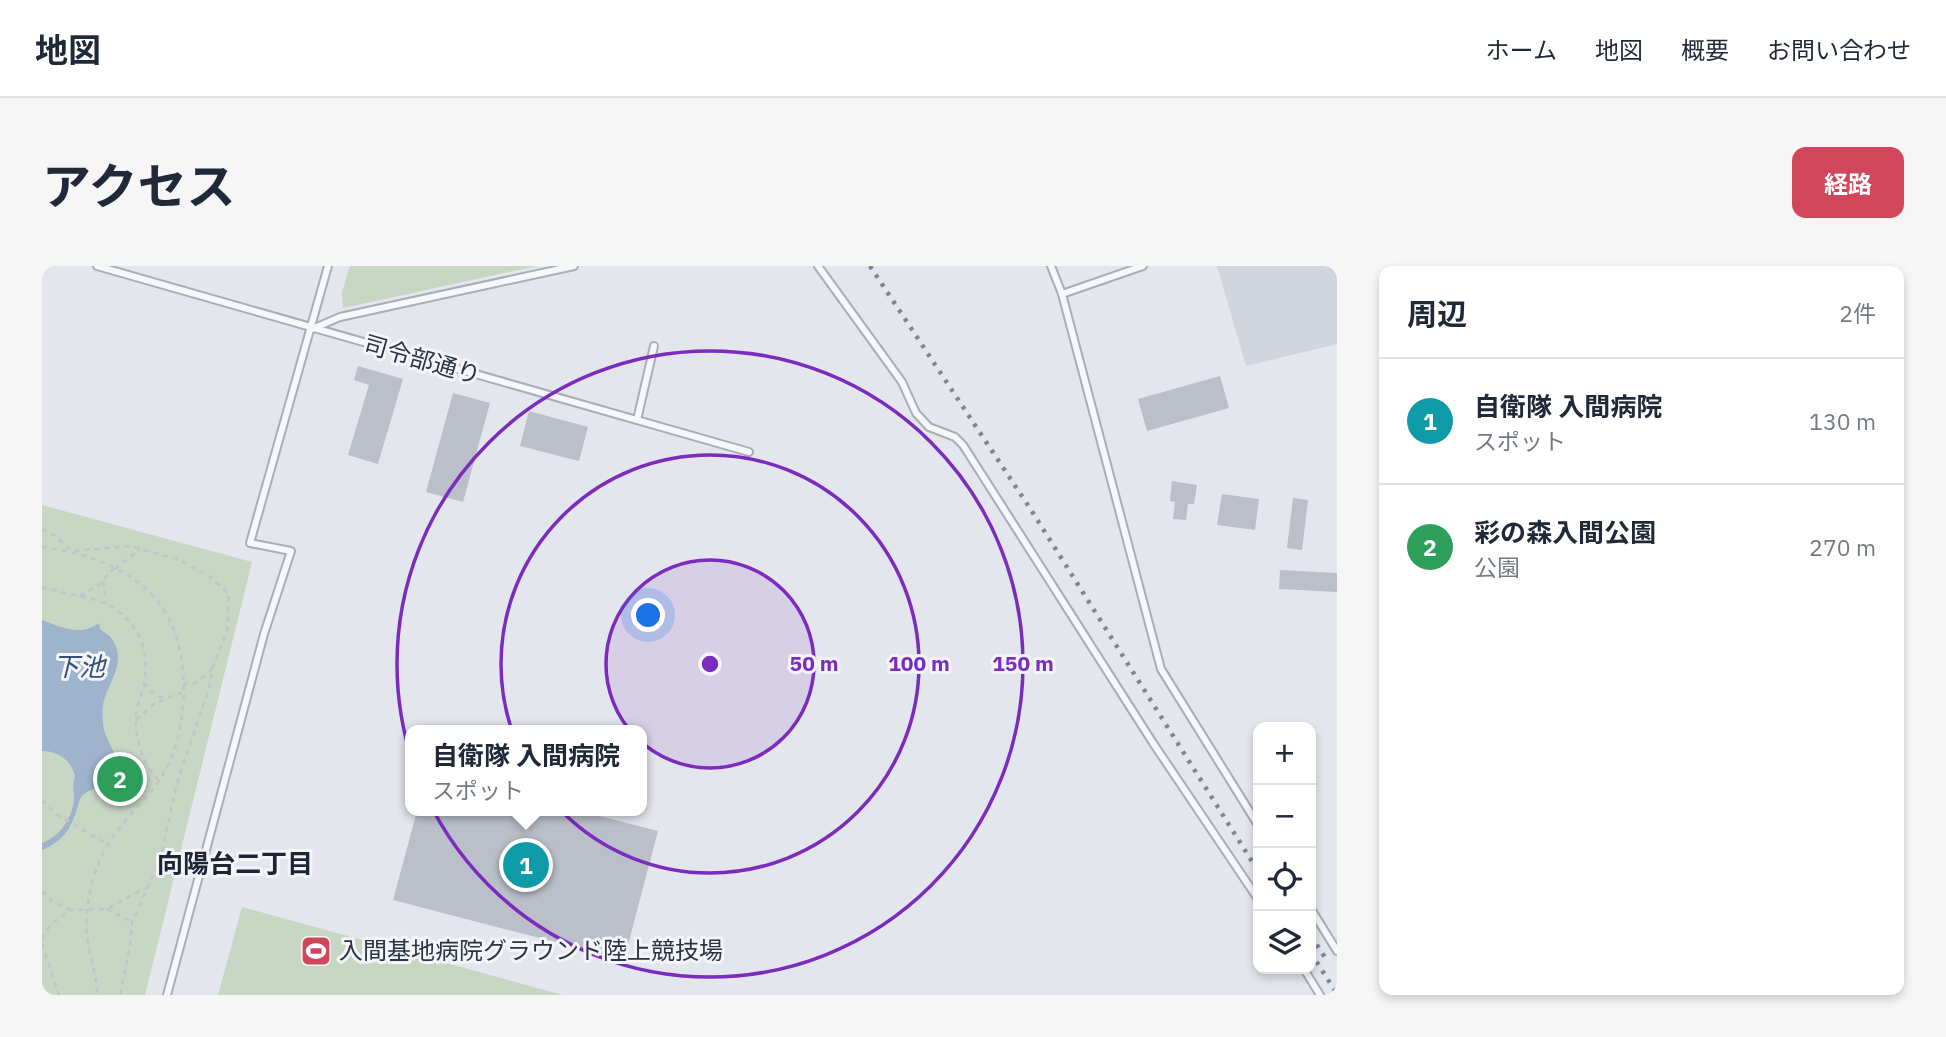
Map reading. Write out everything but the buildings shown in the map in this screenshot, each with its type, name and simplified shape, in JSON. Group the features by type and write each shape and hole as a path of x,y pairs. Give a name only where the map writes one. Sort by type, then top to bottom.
{"lane":[{"name":"司令部通り","path":"97,266 749,452"},
{"path":"167,995 264,634 292,551 250,543 328,266"},
{"path":"312,329 340,317 574,266"},
{"path":"818,266 902,382 916,413 929,427 955,437 963,445 1153,743 1253,891"},
{"path":"1052,266 1062,294 1161,669 1253,817"},
{"path":"1062,294 1143,266"},
{"path":"637,420 654,346"},
{"path":"1312,911 1337,950"},
{"path":"1307,974 1320,995"}],"path":[{"path":"42,529 72,551 130,546 188,564 221,585 229,594 227,631 212,669 210,685 177,783 160,860 132,922 120,995"},
{"path":"42,547 72,551 97,559 148,591 162,607 175,638 183,670 183,713 176,743 159,781 107,844 94,877 86,930 95,969 97,995"},
{"path":"80,596 103,581 140,549"},
{"path":"103,581 106,604"},
{"path":"42,587 106,604 121,613 137,629 145,650 145,683 136,713 138,739 144,762 159,781"},
{"path":"183,684 196,683 212,669"},
{"path":"145,683 157,696 170,697"},
{"path":"136,720 154,704 183,692"},
{"path":"42,800 49,809 66,821 107,844"},
{"path":"42,891 52,901 69,910 87,910 107,909 146,887"},
{"path":"107,909 132,922"},
{"path":"59,995 42,942 50,925 69,910"}],"shaded area":[{"path":"1217,266 1337,266 1337,344 1246,366"}],"green space":[{"path":"350,266 537,266 343,308 342,292"},
{"path":"42,505 252,562 145,995 42,995"},
{"name":"入間基地病院グラウンド陸上競技場","path":"242,907 563,995 218,995"}],"water":[{"name":"下池","path":"42,620 78,630 99,623 100,629 112,639 117,648 117,665 105,699 103,723 118,768 124,768 118,781 82,796 65,834 42,850 42,843 60,831 71,813 75,776 63,758 42,751"}],"railway":[{"path":"870,266 1033,513 1253,863"},
{"path":"1316,944 1326,959"},
{"path":"1316,961 1337,994"}],"place":[{"name":"彩の森入間公園","path":"120,779"},
{"name":"自衛隊 入間病院","path":"526,865"},
{"name":"入間基地病院グラウンド陸上競技場","path":"316,951"}],"district":[{"name":"向陽台二丁目","path":"235,864"}]}
